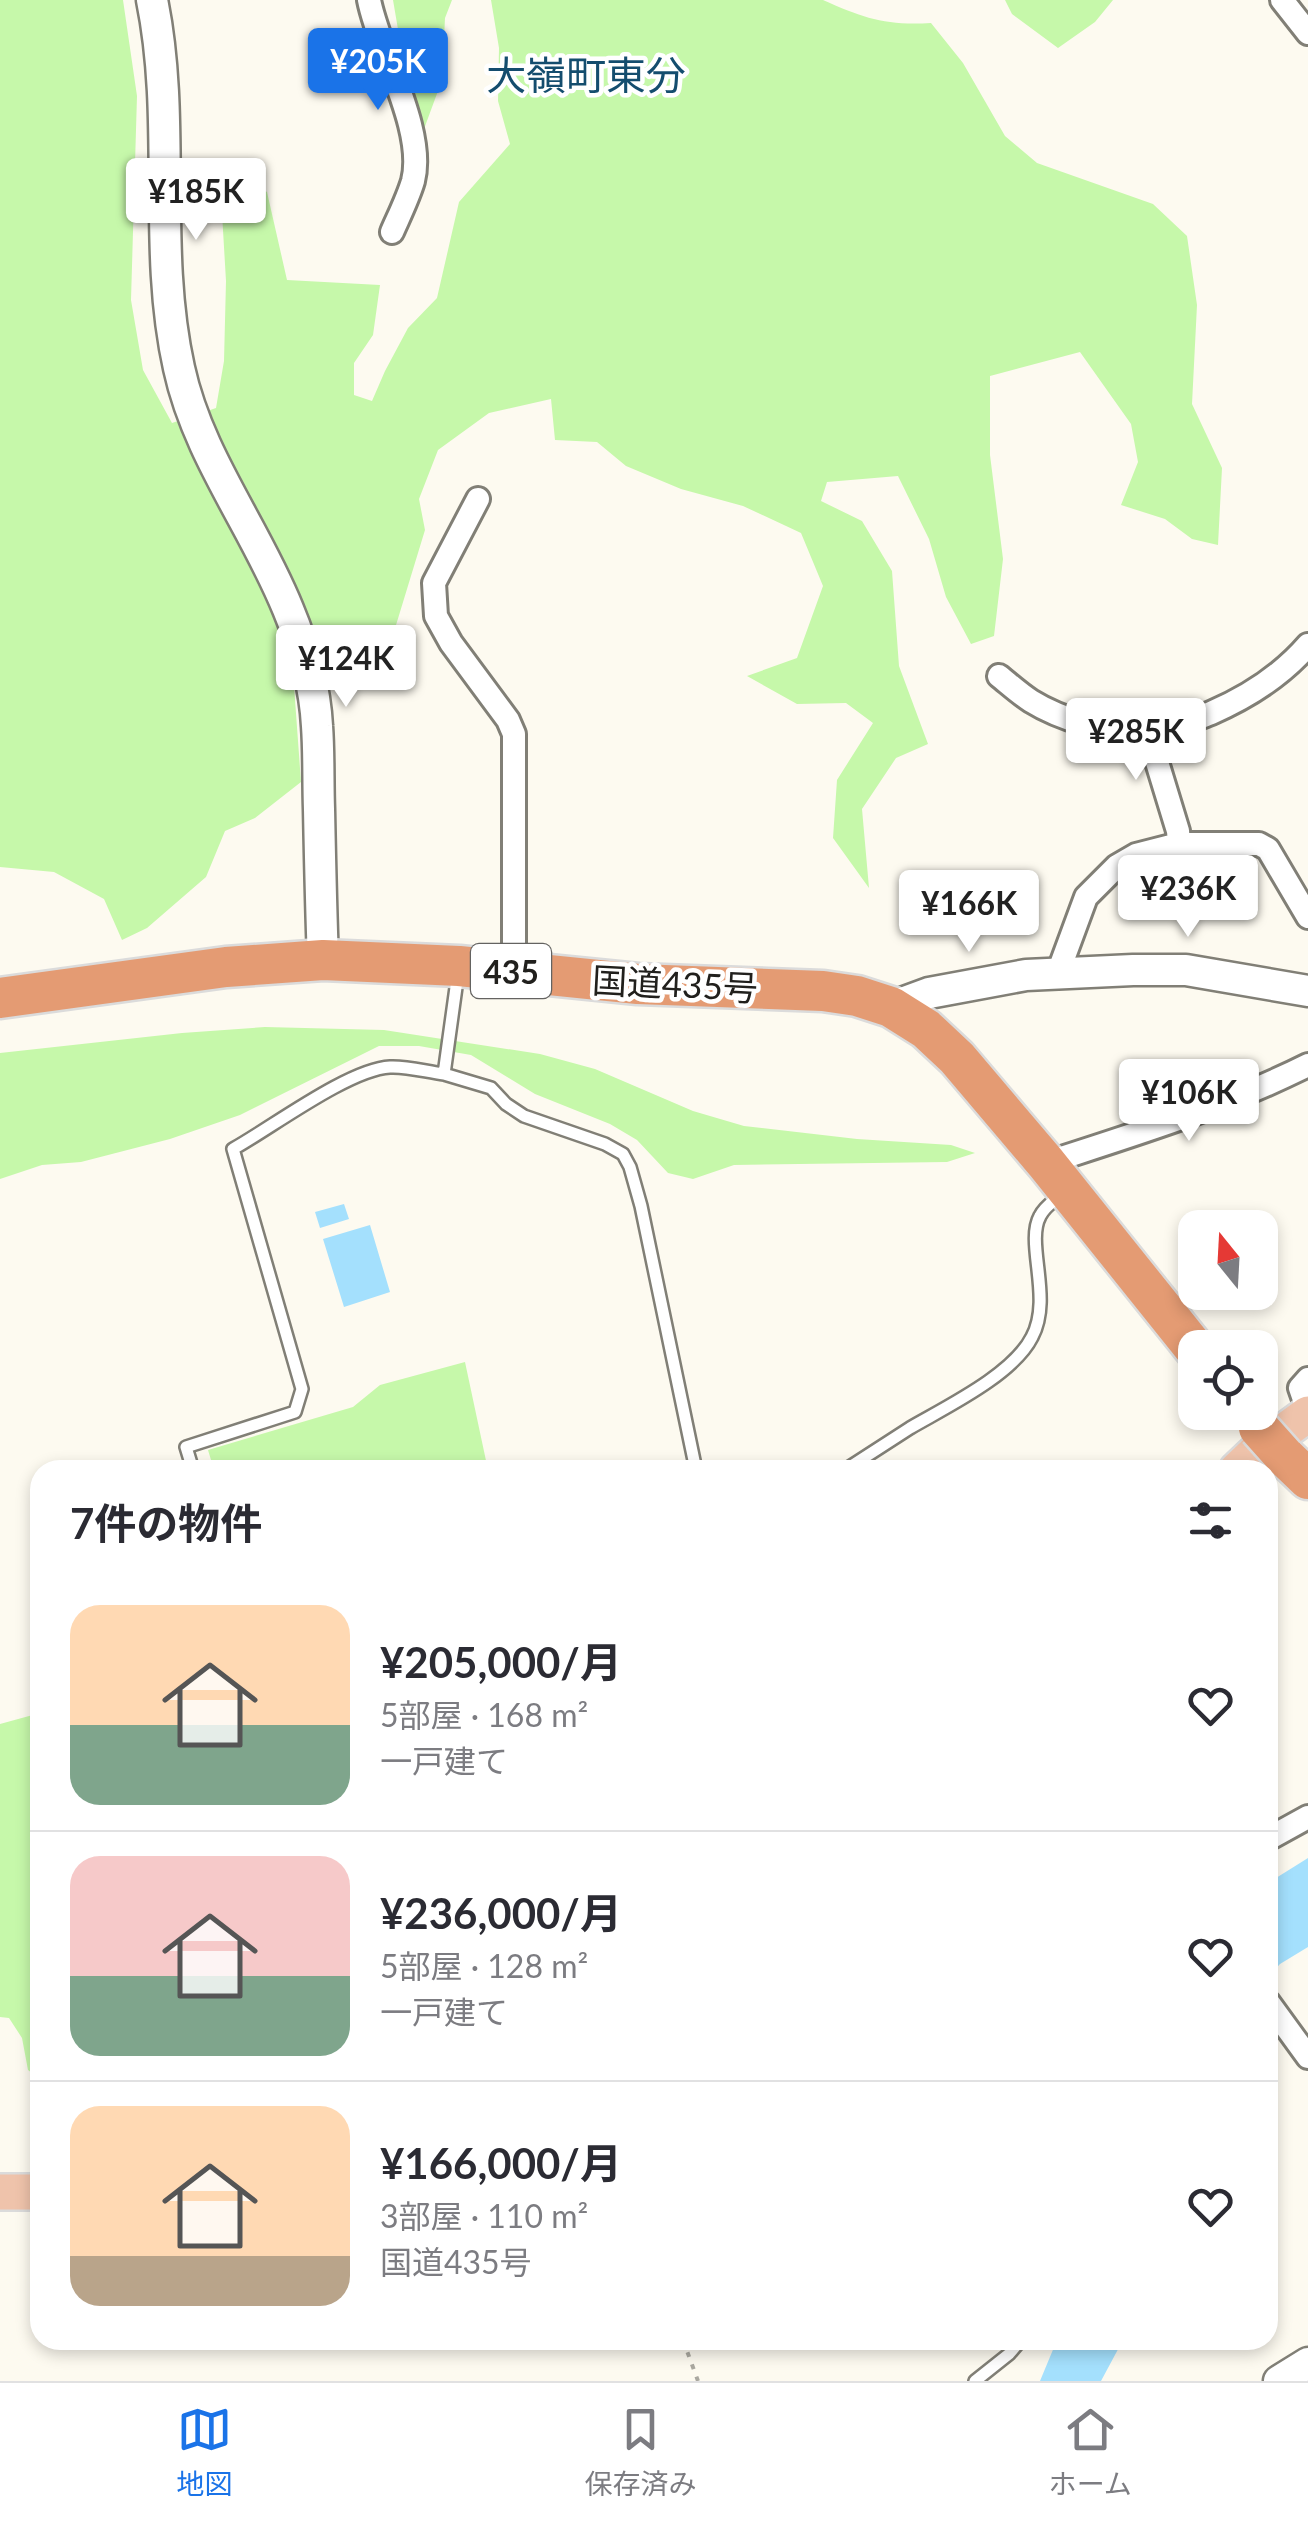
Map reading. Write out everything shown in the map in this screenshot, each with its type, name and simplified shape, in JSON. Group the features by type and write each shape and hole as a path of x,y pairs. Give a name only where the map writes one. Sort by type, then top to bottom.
{"highway":[{"name":"国道435号","path":"0,998 226,968 323,960 458,966 638,984 822,991 857,996 891,1007 926,1029 958,1058 1180,1330"}],"main road":[{"path":"1248,1460 1308,1413"},
{"path":"0,2192 30,2192"}],"street":[{"path":"152,0 164,86 169,323 193,415 288,609 310,682 317,722 323,960"},
{"path":"369,0 410,126 414,150 414,179 392,232"},
{"path":"1282,0 1308,34"},
{"path":"478,499 434,583 436,616 514,734 514,972"},
{"path":"1179,844 1153,749 1154,740 1163,732 1247,696 1308,645"},
{"path":"999,676 1031,702 1061,715 1095,728 1154,740"},
{"path":"1062,973 1062,962 1086,896 1117,866 1136,855 1179,844 1259,844 1268,848 1308,917"},
{"path":"891,1007 929,993 1026,975 1062,973 1186,970 1308,991"},
{"path":"1045,1163 1189,1116 1308,1065"},
{"path":"1308,1379 1300,1388 1308,1413"},
{"path":"1278,1834 1308,1817"},
{"path":"1278,2016 1308,2057"},
{"path":"1279,2381 1308,2363"}],"lane":[{"path":"444,1074 458,966"},
{"path":"190,1460 186,1446 295,1412 302,1389 233,1149 324,1094 366,1073 390,1067 444,1074 490,1088 524,1116 623,1154 641,1206 694,1460"},
{"path":"861,1460 989,1381 1032,1338 1040,1315 1036,1237 1038,1219 1048,1206 1045,1163"},
{"path":"975,2381 1013,2350"}],"path":[{"path":"687,2350 698,2381"}],"green space":[{"path":"0,0 123,0 137,96 131,300 143,370 172,423 216,408 224,361 226,281 222,213 206,165 241,162 249,179 267,192 287,280 380,285 373,335 354,363 354,395 372,401 408,328 437,298 459,202 510,144 498,101 499,48 491,0 823,0 876,19 931,23 963,63 1005,136 1037,163 1153,204 1187,236 1197,305 1192,404 1222,468 1218,545 1192,539 1165,519 1121,505 1138,462 1131,424 1080,352 990,376 990,455 1003,559 994,636 971,644 946,597 929,539 898,476 827,482 821,501 862,521 892,571 899,666 928,744 896,758 862,809 869,888 833,838 837,780 873,723 846,703 797,704 747,676 797,658 823,586 801,533 743,506 681,489 626,466 597,442 555,440 551,399 489,413 438,450 419,499 425,530 382,671 345,672 311,622 277,639 294,686 301,782 255,818 225,831 206,877 147,928 122,940 104,899 54,872 0,867"},
{"path":"393,0 452,0 445,18 442,80 424,129 401,47"},
{"path":"1005,0 1113,0 1095,22 1058,48 1012,14"},
{"path":"265,1027 384,1030 540,1054 595,1069 693,1111 744,1126 951,1145 975,1153 947,1162 734,1165 693,1179 668,1173 637,1140 610,1124 535,1094 471,1055 419,1046 379,1046 240,1115 170,1139 81,1162 42,1165 0,1179 0,1053"},
{"path":"465,1362 486,1460 211,1460 208,1450 353,1407 380,1385"},
{"path":"30,1716 30,2072 22,2038 9,2018 0,2017 0,1724"}],"water":[{"path":"344,1204 349,1219 320,1228 315,1212"},
{"path":"370,1225 390,1292 344,1307 323,1239"},
{"path":"1308,1858 1308,1947 1278,1966 1278,1877"},
{"path":"1053,2350 1118,2350 1101,2381 1040,2381"}],"district":[{"name":"大嶺町東分","path":"586,75"}]}
